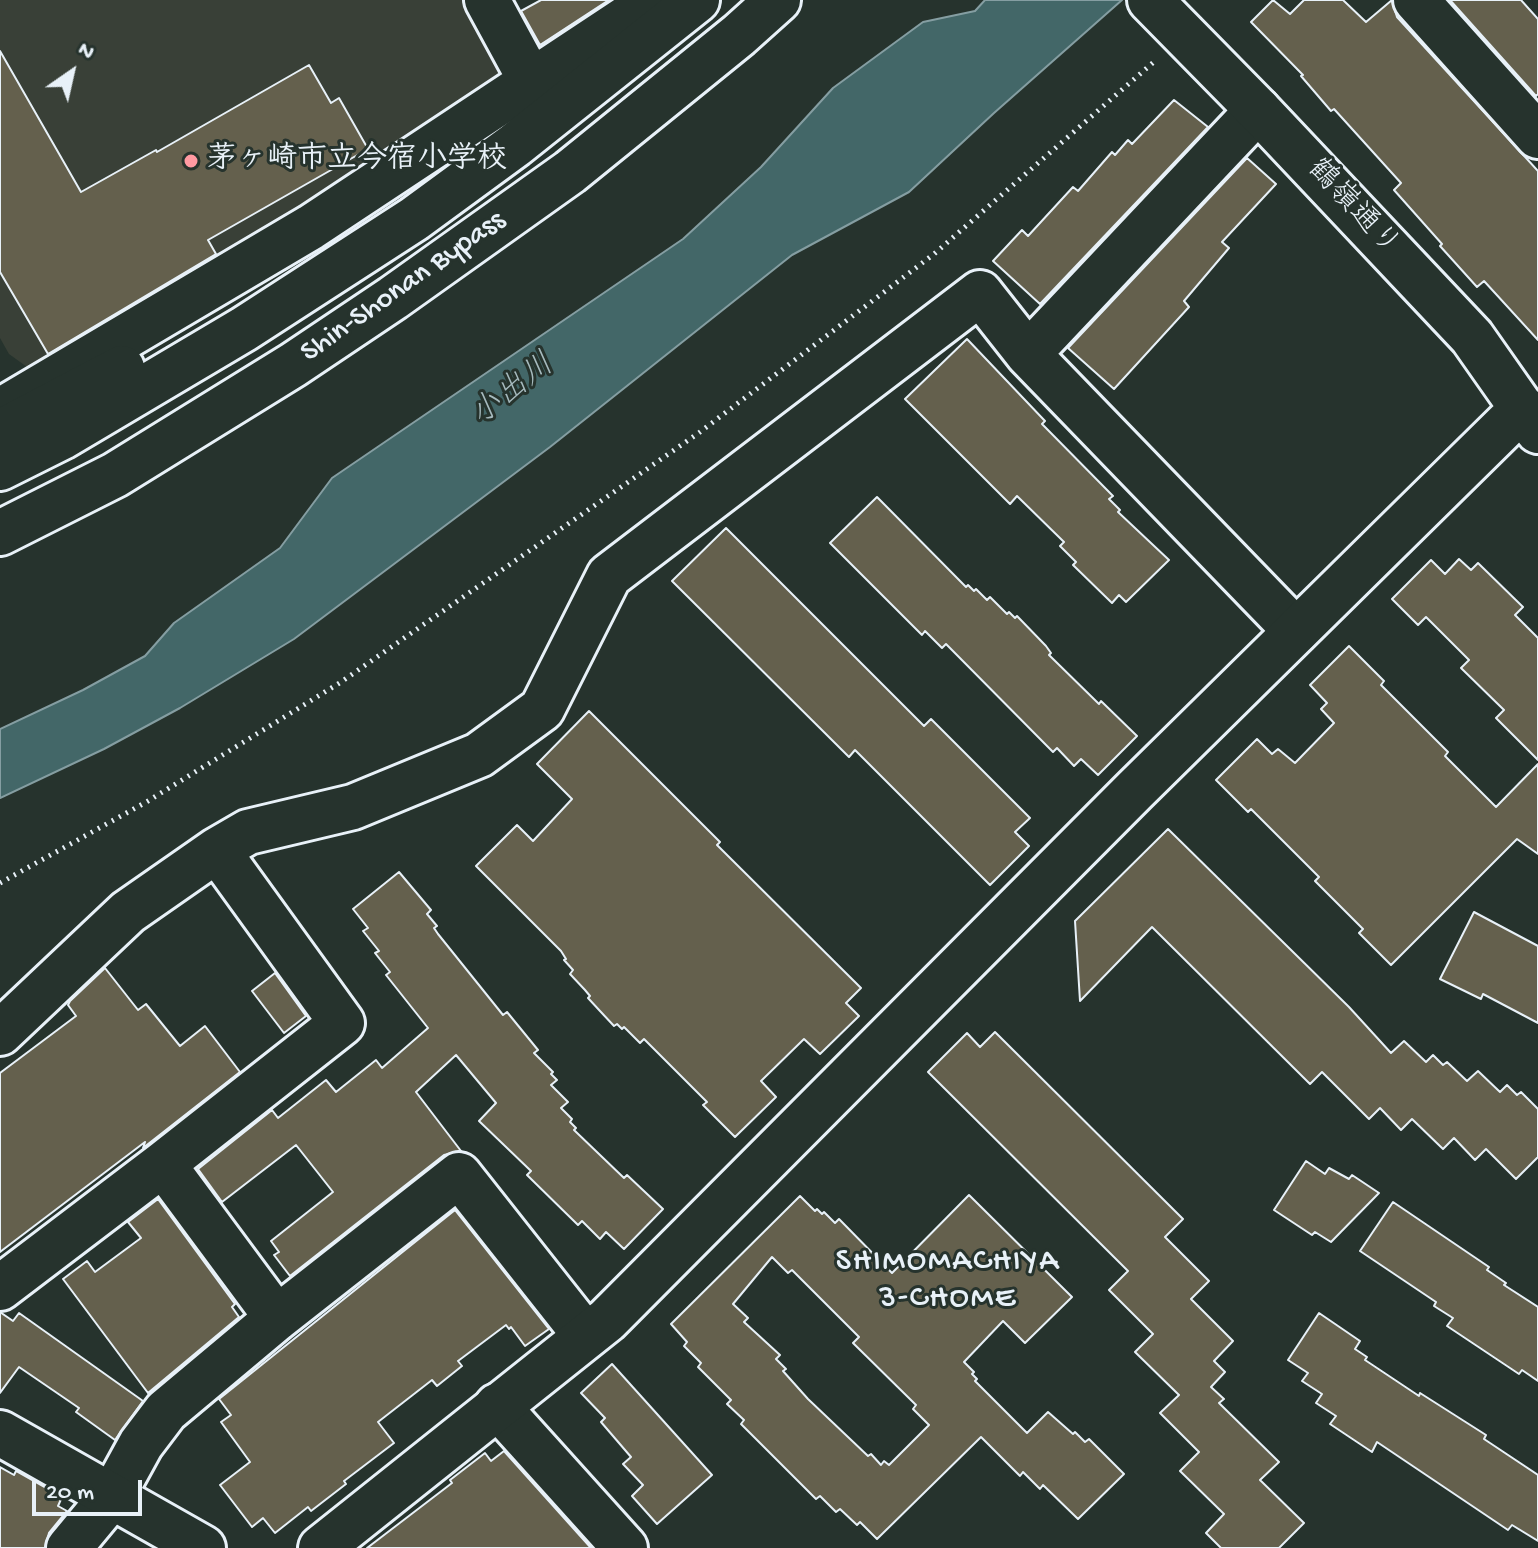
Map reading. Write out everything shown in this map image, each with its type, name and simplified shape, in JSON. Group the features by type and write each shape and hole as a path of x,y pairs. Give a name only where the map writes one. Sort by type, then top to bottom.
{"main road":[{"path":"487,0 531,81"},
{"path":"3,408 311,227 642,8 662,0"},
{"name":"Shin-Shonan Bypass","path":"0,468 62,437 244,329 414,219 515,145 697,0"},
{"name":"Shin-Shonan Bypass","path":"0,533 115,475 293,365 393,298 570,172 778,0"},
{"path":"1416,0 1538,136"},
{"name":"鶴嶺通り","path":"1171,21 1472,337 1533,411"},
{"path":"1028,354 1258,110"},
{"path":"3,408 288,278 515,145"},
{"path":"0,1033 128,912 217,850 248,832 353,807 479,755 542,709 609,576 980,293 1028,354 1296,631"},
{"path":"321,1548 607,1320 1296,631 1533,411"},
{"path":"0,546 115,475"},
{"path":"0,1288 342,1023 217,850"},
{"path":"163,1164 277,1318"},
{"path":"69,1548 113,1495 141,1444 166,1411 277,1318 459,1175 586,1336"},
{"path":"497,1406 625,1548"},
{"path":"0,1433 203,1548"}],"path":[{"path":"0,883 148,801 341,682 700,432 934,254 1171,21"}],"shaded area":[{"name":"茅ヶ崎市立今宿小学校","path":"0,0 469,0 512,76 252,246 34,372 9,354 0,338"}],"water":[{"name":"小出川","path":"985,0 1122,0 909,192 792,255 550,447 294,639 180,708 104,749 0,798 0,729 83,690 145,656 174,623 280,548 332,478 683,239 761,167 833,88 923,22 975,11"}],"building":[{"path":"541,0 609,0 540,45 521,11"},
{"path":"1273,0 1290,14 1304,0 1343,0 1366,22 1392,0 1397,17 1538,171 1538,340 1484,281 1477,287 1394,190 1401,183 1251,22"},
{"path":"1450,0 1521,0 1538,19 1536,96"},
{"path":"0,51 81,192 309,65 331,103 339,98 368,149 208,240 216,254 48,354 0,272"},
{"path":"1174,100 1208,127 1040,304 993,261 1022,230 1028,236 1073,187 1078,191 1112,152 1115,155 1128,140 1132,144"},
{"path":"1247,158 1276,184 1222,242 1229,248 1184,301 1189,307 1114,389 1068,348"},
{"path":"967,339 1045,421 1042,424 1113,496 1109,499 1120,510 1118,512 1169,560 1126,602 1119,595 1112,603 1073,565 1076,562 1060,546 1064,542 1017,496 1010,504 905,399"},
{"path":"877,497 966,587 976,589 987,600 990,597 1007,614 1017,616 1046,646 1051,653 1049,655 1137,736 1098,775 1081,759 1074,766 1057,748 1053,752 946,644 942,648 925,631 922,635 830,543"},
{"path":"726,528 924,726 931,719 1030,818 1015,832 1029,846 990,885 855,750 849,757 672,581"},
{"path":"1459,559 1471,570 1478,563 1523,607 1515,615 1538,638 1538,760 1496,718 1504,710 1461,668 1469,660 1426,617 1418,625 1392,599 1431,560 1445,574"},
{"path":"1349,646 1384,681 1381,685 1448,752 1445,756 1496,807 1538,764 1538,854 1517,839 1391,965 1359,933 1363,929 1315,881 1319,877 1251,809 1248,812 1216,780 1257,739 1272,754 1278,749 1295,763 1334,723 1321,709 1327,703 1310,685"},
{"path":"589,711 720,842 717,845 861,988 846,1003 859,1016 820,1054 804,1039 761,1081 776,1097 735,1137 703,1105 707,1102 644,1039 640,1043 624,1027 614,1026 570,974 573,970 561,951 476,866 517,825 533,841 572,799 537,764"},
{"path":"1168,829 1349,1007 1391,1053 1404,1041 1426,1062 1433,1055 1443,1065 1447,1062 1467,1081 1478,1071 1500,1092 1507,1085 1517,1095 1521,1092 1538,1109 1538,1157 1516,1179 1486,1149 1475,1160 1454,1138 1443,1149 1412,1119 1401,1130 1380,1108 1369,1119 1322,1072 1310,1084 1152,927 1080,1001 1075,921"},
{"path":"399,872 431,910 427,914 437,926 434,928 438,934 503,1015 507,1012 538,1050 534,1053 553,1072 551,1074 557,1080 551,1085 568,1102 561,1108 572,1119 570,1122 576,1128 574,1130 624,1178 627,1175 663,1209 624,1249 606,1232 600,1239 582,1221 578,1225 527,1175 531,1171 479,1121 496,1103 456,1055 416,1092 461,1151 444,1155 290,1276 274,1255 279,1252 271,1241 333,1192 296,1145 222,1202 198,1169 272,1110 278,1118 326,1080 336,1092 376,1060 382,1068 428,1028 386,975 390,972 363,931 368,928 353,909"},
{"path":"1474,912 1538,946 1538,1023 1483,994 1481,999 1440,979"},
{"path":"105,968 138,1010 146,1004 180,1046 205,1026 240,1072 143,1148 145,1142 0,1252 0,1073 76,1016 68,1005 70,1001"},
{"path":"275,973 306,1016 284,1033 252,991"},
{"path":"995,1032 1183,1219 1165,1237 1209,1281 1191,1299 1233,1341 1214,1361 1225,1372 1211,1387 1224,1399 1219,1403 1279,1462 1260,1480 1304,1523 1279,1548 1221,1548 1206,1533 1224,1514 1180,1471 1199,1452 1160,1413 1179,1395 1135,1352 1153,1334 1109,1290 1128,1271 928,1072 967,1033 980,1047"},
{"path":"1306,1161 1325,1174 1329,1168 1349,1179 1352,1175 1379,1193 1331,1242 1315,1232 1312,1235 1274,1210"},
{"path":"969,1195 1072,1297 1025,1343 1003,1321 964,1362 974,1372 975,1381 1027,1433 1048,1412 1085,1442 1089,1439 1124,1474 1078,1519 1043,1485 1040,1489 1023,1472 1020,1476 981,1437 877,1539 860,1522 857,1525 840,1509 836,1512 820,1496 816,1499 741,1424 744,1420 727,1404 731,1400 698,1367 701,1363 684,1346 687,1342 671,1324 800,1196 815,1211 824,1212 835,1223 839,1219 892,1273","holes":["772,1257 788,1273 792,1270 859,1337 853,1343 916,1405 913,1409 929,1425 889,1465 884,1461 881,1465 871,1454 868,1456 808,1399 783,1371 786,1369 776,1359 780,1355 744,1322 748,1318 733,1304"]},
{"path":"158,1199 235,1304 232,1307 239,1317 148,1393 63,1279 87,1261 95,1272 141,1238 128,1222"},
{"path":"1393,1202 1489,1267 1487,1270 1506,1283 1504,1285 1538,1307 1538,1381 1522,1370 1519,1374 1447,1326 1453,1318 1434,1306 1436,1302 1360,1251"},
{"path":"455,1210 549,1329 525,1346 506,1325 458,1361 462,1366 437,1386 432,1380 378,1422 394,1443 344,1481 346,1484 311,1511 308,1507 275,1533 263,1518 252,1527 220,1485 250,1462 221,1422 231,1415 219,1399"},
{"path":"0,1312 13,1321 19,1313 143,1401 115,1440 76,1412 79,1408 19,1367 0,1393"},
{"path":"1319,1313 1360,1341 1355,1349 1367,1357 1365,1360 1486,1435 1484,1439 1538,1475 1538,1541 1512,1525 1508,1530 1377,1442 1372,1452 1330,1424 1336,1416 1316,1403 1322,1394 1302,1381 1308,1373 1288,1360"},
{"path":"612,1364 712,1475 657,1524 632,1496 643,1485 623,1464 631,1457 601,1422 605,1418 581,1393"},
{"path":"504,1451 591,1548 367,1548 452,1483 450,1480 485,1453 491,1461"},
{"path":"0,1467 14,1475 16,1471 62,1497 58,1506 67,1511 49,1533 45,1548 0,1548"}],"place":[{"name":"茅ヶ崎市立今宿小学校","path":"191,161"}],"district":[{"name":"SHIMOMACHIYA 3-CHOME","path":"948,1282"}]}
